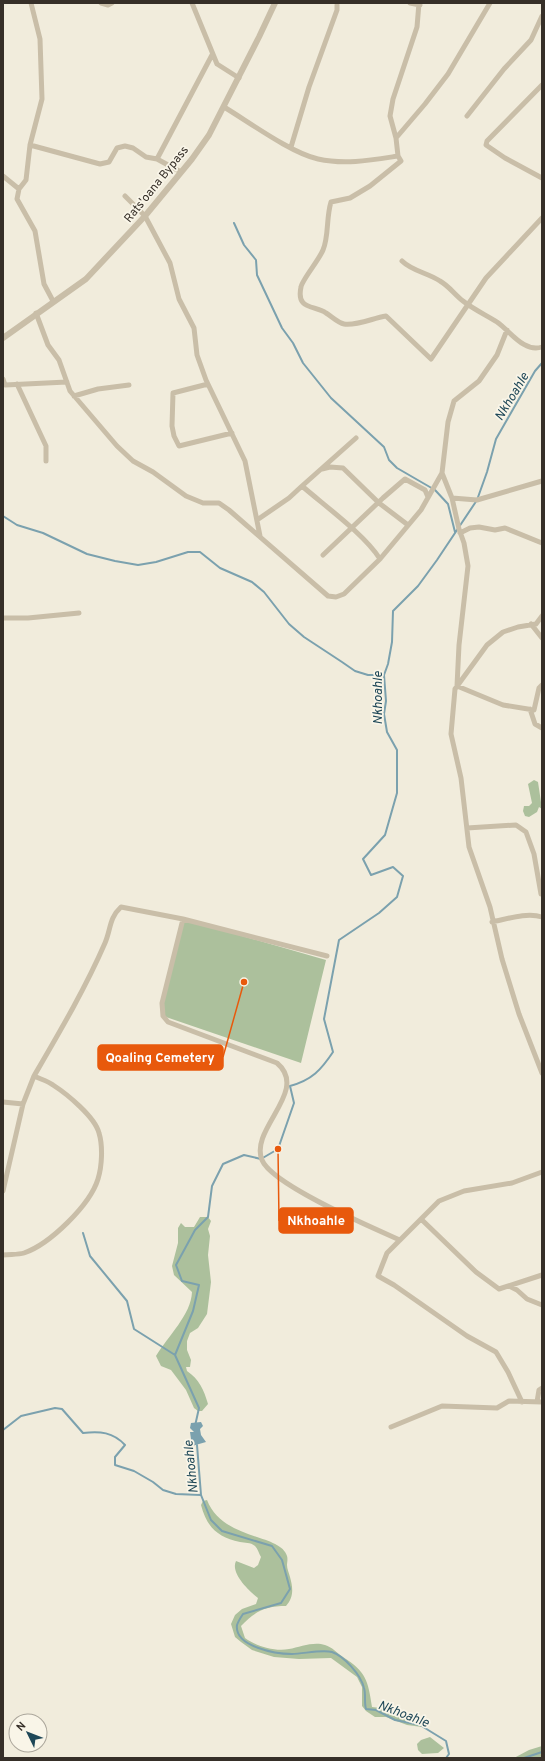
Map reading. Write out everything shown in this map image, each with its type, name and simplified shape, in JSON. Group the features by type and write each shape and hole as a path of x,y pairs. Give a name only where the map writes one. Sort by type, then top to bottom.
{"street":[{"path":"31,3 40,39 42,99 30,144 26,180 19,189 17,199 35,231 44,284 53,301"},
{"path":"101,3 108,5 112,3"},
{"path":"192,3 212,55 217,64 239,78"},
{"name":"Rats'oana Bypass","path":"3,338 86,278 145,216 181,172 209,135 239,78 275,3"},
{"path":"410,3 420,4 418,27 393,99 390,116 396,138 398,156 402,160 370,186 350,198 331,202 323,249 310,273 301,284 300,298 305,305 324,312 344,324 386,316 431,359 486,278 542,218"},
{"path":"396,138 448,74 490,3"},
{"path":"291,147 308,87 337,10 336,4"},
{"path":"467,116 504,69 532,40 542,16"},
{"path":"157,159 212,55"},
{"path":"542,85 487,141 486,145 505,158 542,178"},
{"path":"224,107 303,154 319,159 361,161 398,156"},
{"path":"30,144 100,164 109,162 117,148 125,146 133,148 146,157 157,159 181,172"},
{"path":"3,176 19,189"},
{"path":"125,196 145,216 170,263 179,299 194,328 197,355 208,384 245,461 260,536"},
{"path":"402,261 409,268 421,271 440,281 468,304 507,330 527,347 536,349 542,347"},
{"path":"36,313 48,345 59,360 74,396 117,446 133,460 153,472 186,496 203,503 219,503 260,536 328,596 336,597 344,594 380,559 421,510 442,473 448,422 454,400 479,381 497,355 507,330"},
{"path":"3,379 5,385 67,382"},
{"path":"17,384 46,446 46,461"},
{"path":"208,384 173,393 174,436 178,446 232,433"},
{"path":"74,396 98,389 129,385"},
{"path":"257,520 289,498 356,438"},
{"path":"322,469 330,467 343,468 379,503 408,525"},
{"path":"442,473 452,498 460,533 464,543 468,566 459,644 457,686"},
{"path":"323,555 405,479 425,490 428,497"},
{"path":"452,498 477,500 542,481"},
{"path":"302,486 351,529 375,552 380,559"},
{"path":"460,533 470,528 479,527 495,530 505,528 542,543"},
{"path":"3,618 28,618 79,613"},
{"path":"542,616 536,624 531,624 504,632 487,645 455,690 451,734 461,778 469,847 490,907 492,922 502,959 519,1014 542,1073"},
{"path":"531,624 542,638"},
{"path":"457,686 503,705 534,710 539,688 542,685"},
{"path":"530,709 535,724 542,728"},
{"path":"467,828 516,825 526,832 534,854 541,894"},
{"path":"3,1191 6,1167 22,1104 34,1076 96,963 108,937 114,914 121,907 183,919 327,956"},
{"path":"492,922 537,915 542,917"},
{"path":"183,919 162,1003 163,1016 168,1022 277,1063 281,1067 286,1077 285,1094 260,1143 261,1159 265,1166 290,1184 336,1211 400,1240"},
{"path":"3,1255 24,1253 42,1244 69,1221 81,1207 98,1179 102,1151 99,1132 87,1114 53,1085 34,1076"},
{"path":"3,1102 22,1104"},
{"path":"522,1402 508,1372 496,1352 467,1336 394,1285 378,1276 387,1253 439,1201 464,1191 512,1183 542,1172"},
{"path":"421,1219 476,1272 499,1289 542,1275"},
{"path":"509,1286 527,1299 542,1304"},
{"path":"391,1427 442,1406 497,1408 509,1401 540,1402 539,1390 542,1388"}],"green space":[{"path":"534,780 538,782 542,809 539,807 537,812 529,817 525,816 523,811 524,806 529,806 532,803 528,784"},
{"path":"183,919 326,960 301,1063 163,1016 162,1003"},
{"path":"200,1217 208,1217 211,1221 208,1229 210,1236 208,1255 211,1282 207,1314 198,1328 190,1333 187,1341 187,1350 191,1360 190,1367 186,1367 187,1371 200,1385 208,1404 202,1411 198,1411 194,1408 186,1390 171,1370 161,1366 156,1356 178,1325 191,1301 192,1292 174,1275 172,1266 178,1243 178,1228 181,1223 185,1227 194,1227"},
{"path":"207,1500 215,1513 225,1523 237,1530 274,1543 282,1549 287,1556 287,1566 292,1589 292,1596 289,1603 286,1606 267,1608 256,1613 241,1626 245,1638 260,1646 278,1650 312,1644 328,1646 351,1662 361,1672 367,1683 372,1707 397,1710 421,1722 422,1727 407,1725 386,1717 375,1717 366,1711 362,1706 362,1687 357,1677 331,1658 299,1659 274,1657 252,1650 235,1637 231,1624 235,1615 242,1609 256,1604 258,1598 250,1591 238,1576 235,1566 236,1561 254,1568 258,1565 261,1557 255,1546 249,1543 232,1540 214,1530 203,1513 201,1505 203,1501"},
{"path":"430,1737 444,1748 438,1753 422,1754 418,1750 417,1744 421,1740"},
{"path":"542,1746 542,1758 514,1758 529,1750"}],"water":[{"path":"201,1422 203,1426 200,1429 201,1435 206,1442 192,1446 190,1432 194,1432 190,1428 191,1423"}],"waterway":[{"path":"234,223 244,245 256,260 257,275 282,328 293,343 303,363 331,398 384,447 389,460 397,468 435,490 448,504 455,532"},
{"name":"Nkhoahle","path":"195,1426 199,1408 175,1355 193,1311 199,1285 182,1281 176,1265 195,1230 208,1217 212,1186 223,1164 244,1155 261,1159 278,1149 294,1103 290,1086 298,1084 315,1074 333,1052 324,1019 339,940 379,913 397,897 403,876 393,867 371,875 363,859 385,835 397,793 397,750 387,732 384,714 386,701 384,675 388,664 392,642 393,611 418,586 477,500 487,472 496,439 535,371 542,363"},
{"path":"3,516 17,525 43,533 87,554 115,561 138,565 156,562 188,552 200,552 220,568 252,582 264,592 289,624 304,637 355,671 368,675 384,675"},
{"path":"83,1233 90,1256 127,1301 134,1329 175,1355"},
{"path":"3,1430 21,1416 55,1408 62,1409 83,1433 106,1433 116,1437 125,1445 115,1457 115,1465 134,1471 153,1482 163,1490 176,1494 201,1495"},
{"name":"Nkhoahle","path":"197,1445 201,1495 211,1520 222,1531 272,1546 282,1560 290,1589 281,1603 243,1614 237,1625 238,1633 242,1639 258,1648 277,1653 292,1654 328,1651 337,1654 347,1662 359,1677 365,1690 366,1709 376,1710 395,1720 420,1725 446,1741 449,1754 446,1758"},
{"name":"Nkhoahle","path":"524,1758 542,1752"}],"place":[{"name":"Qoaling Cemetery","path":"244,982"},
{"name":"Nkhoahle","path":"278,1149"}]}
